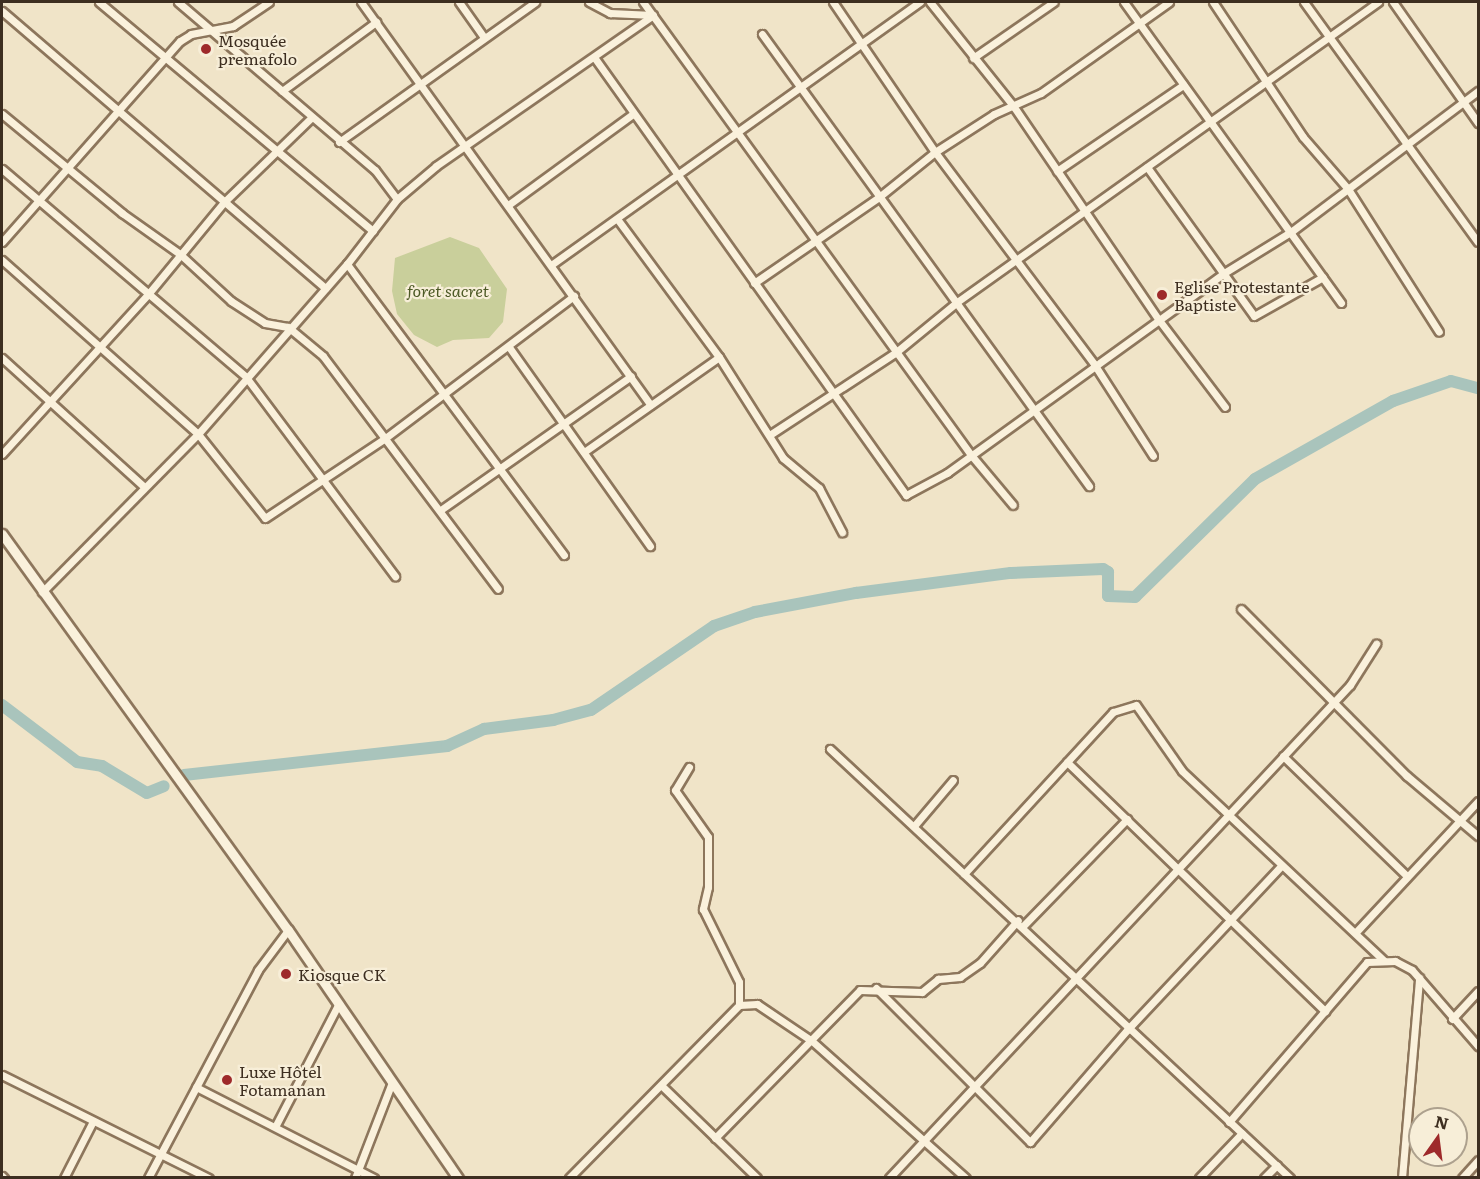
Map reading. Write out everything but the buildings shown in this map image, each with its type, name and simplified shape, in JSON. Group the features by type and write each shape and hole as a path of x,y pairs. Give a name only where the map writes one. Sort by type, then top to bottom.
{"main road":[{"path":"2,534 288,930 458,1178"}],"street":[{"path":"99,2 163,58 374,231"},
{"path":"178,2 339,142 375,170 397,199"},
{"path":"2,242 65,167 163,58 191,34 233,26 269,2"},
{"path":"361,2 651,405"},
{"path":"459,2 483,36"},
{"path":"339,142 419,81 535,2"},
{"path":"589,2 610,13 653,15"},
{"path":"643,2 739,132 813,241 895,353 971,455 1013,505"},
{"path":"833,2 935,152 1094,364 1153,456"},
{"path":"551,265 618,220 920,2"},
{"path":"930,2 1014,107 1159,320 1225,406"},
{"path":"973,58 1054,2"},
{"path":"1124,2 1210,124 1292,231 1341,303"},
{"path":"754,283 879,197 935,152 994,114 1014,107 1141,25 1169,2"},
{"path":"1213,2 1303,137 1348,189 1439,332"},
{"path":"1304,2 1327,37 1479,243"},
{"path":"771,434 833,397 895,353 957,302 1269,83 1327,37 1378,2"},
{"path":"1393,2 1479,123"},
{"path":"2,11 325,288"},
{"path":"42,592 143,486 198,434 288,327 347,264 397,199 465,146 653,15"},
{"path":"282,91 376,22"},
{"path":"762,34 803,87 879,197 957,302 1032,411 1089,486"},
{"path":"594,57 833,397 906,495 971,455 1094,364 1224,273 1292,231 1479,91"},
{"path":"1056,171 1183,85"},
{"path":"2,114 65,167 181,255 231,301 265,323 288,327 323,356 384,439 442,509 498,589"},
{"path":"508,206 633,114"},
{"path":"2,454 48,400 149,293 224,202 280,152 312,117"},
{"path":"1147,167 1254,316 1323,277"},
{"path":"2,169 246,377 395,576"},
{"path":"618,220 719,357 771,434 783,458 819,488 842,532"},
{"path":"2,260 198,434 265,518 321,478 384,439 509,347 573,296"},
{"path":"347,264 564,555"},
{"path":"509,347 650,546"},
{"path":"584,452 719,357"},
{"path":"2,358 143,486"},
{"path":"442,509 565,426 631,376"},
{"path":"1241,609 1407,776 1479,836"},
{"path":"889,1178 1075,976 1335,702 1376,644"},
{"path":"964,874 1113,712 1136,705 1182,771 1281,866 1356,932 1384,961"},
{"path":"830,749 964,874 1021,923 1126,1030 1290,1178"},
{"path":"1283,756 1406,875"},
{"path":"1067,762 1231,917 1325,1011"},
{"path":"569,1178 662,1086 739,1005 739,982 703,909 708,887 708,837 675,790 689,767"},
{"path":"914,826 953,780"},
{"path":"1356,932 1406,875 1479,801"},
{"path":"715,1138 860,990 876,988 922,992 938,979 960,976 1021,923 1127,819"},
{"path":"876,988 1030,1142 1126,1030 1281,866"},
{"path":"148,1178 258,970 288,930"},
{"path":"1229,1122 1367,962 1384,961 1404,966 1419,978 1452,1019 1479,1046"},
{"path":"1402,1178 1419,978"},
{"path":"1452,1019 1479,991"},
{"path":"276,1125 338,1005"},
{"path":"739,1005 757,1005 812,1041 925,1139 966,1178"},
{"path":"2,1075 209,1178"},
{"path":"355,1178 392,1082"},
{"path":"662,1086 757,1178"},
{"path":"196,1087 276,1125 374,1178"},
{"path":"64,1178 93,1121"},
{"path":"1199,1178 1242,1133"},
{"path":"1462,1178 1479,1160"},
{"path":"1264,1178 1277,1166"}],"green space":[{"name":"foret sacret","path":"450,237 479,248 507,289 503,322 489,338 453,340 437,347 414,335 397,314 392,291 395,258"}],"waterway":[{"path":"184,775 447,746 484,729 553,720 591,710 714,626 755,612 856,593 1011,573 1103,569 1108,572 1108,596 1135,597 1255,479 1393,401 1451,381 1478,388"},
{"path":"2,705 77,762 102,766 147,793 164,786"}],"place":[{"name":"Mosquée premafolo","path":"206,49"},
{"name":"Eglise Protestante Baptiste","path":"1162,295"},
{"name":"Kiosque CK","path":"286,974"},
{"name":"Luxe Hôtel Fotamanan","path":"227,1080"}]}
